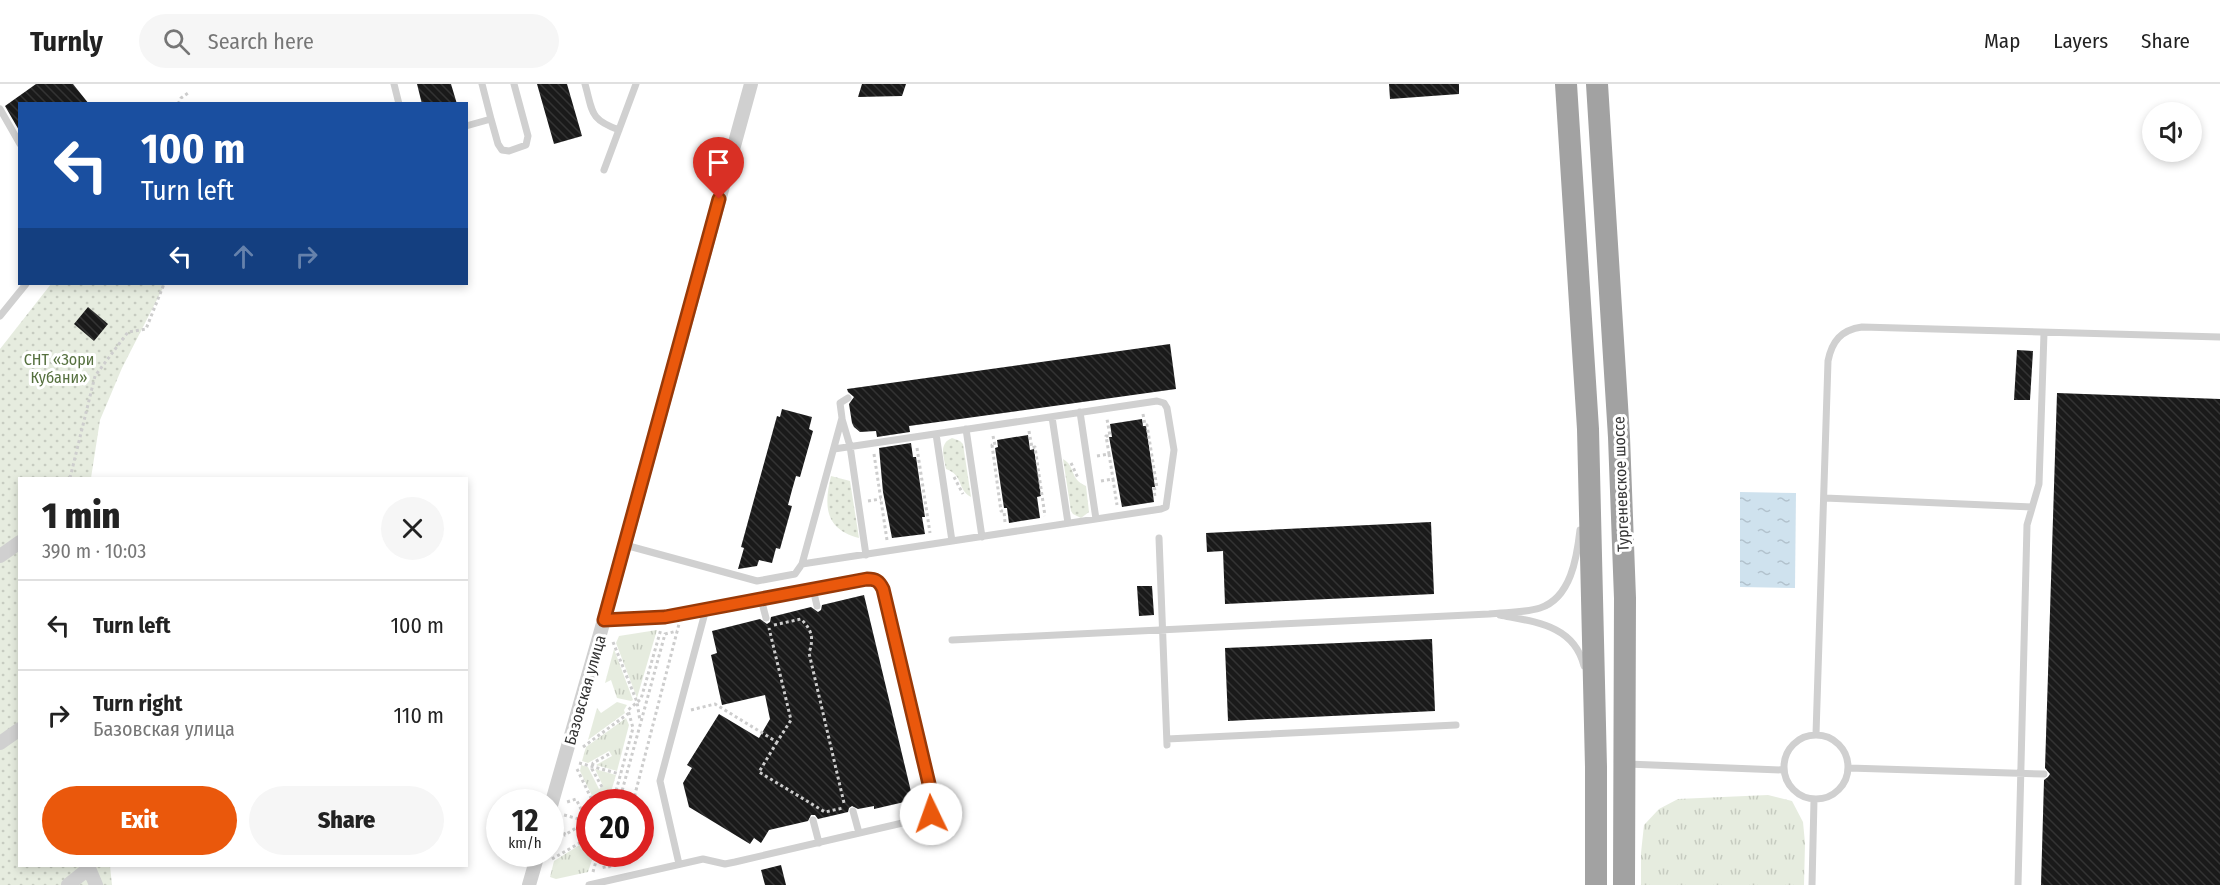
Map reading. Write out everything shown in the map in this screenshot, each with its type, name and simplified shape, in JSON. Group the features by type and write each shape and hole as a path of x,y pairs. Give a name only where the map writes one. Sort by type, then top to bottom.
{"highway":[{"name":"Тургеневское шоссе","path":"1566,84 1588,429 1595,723 1596,885"},
{"name":"Тургеневское шоссе","path":"1597,84 1619,437 1625,598 1624,885"}],"street":[{"name":"Базовская улица","path":"556,789 751,84"},
{"path":"0,556 18,543"},
{"path":"0,743 18,730"},
{"path":"68,885 88,867 96,885"},
{"path":"529,885 534,867"}],"lane":[{"path":"394,84 398,102"},
{"path":"482,84 498,144 502,150 509,151 526,145 528,136 514,84"},
{"path":"585,84 595,117 603,124 619,130"},
{"path":"604,170 636,84"},
{"path":"0,108 18,140"},
{"path":"468,125 491,119"},
{"path":"0,316 25,285"},
{"path":"1816,734 1828,361 1831,349 1839,336 1850,328 1862,327 2220,337"},
{"path":"2018,885 2027,525 2039,484 2044,333"},
{"path":"848,398 840,403 850,446 866,555"},
{"path":"802,564 1166,507 1174,450 1167,408 1164,403 1157,401 834,449"},
{"path":"1080,412 1094,482 1096,519"},
{"path":"1052,417 1068,523"},
{"path":"625,545 757,581 795,574 802,564 842,418"},
{"path":"966,429 982,537"},
{"path":"1581,500 1588,429"},
{"path":"936,434 952,541"},
{"path":"1825,498 2032,507"},
{"path":"952,640 1489,614 1539,609 1551,602 1562,590 1571,574 1578,552 1581,520"},
{"path":"1159,538 1167,742 1456,725"},
{"path":"589,885 702,859 725,864 819,843 924,818 931,814 934,805 880,583 876,579 665,617 604,620"},
{"path":"813,589 817,606"},
{"path":"761,599 766,618"},
{"path":"679,864 660,781 706,609"},
{"path":"1489,614 1544,623 1560,631 1573,643 1582,659 1595,723"},
{"path":"1816,734 1833,739 1846,752 1849,768 1843,786 1830,797 1814,800 1798,795 1789,785 1784,770 1787,752 1798,740 1816,734"},
{"path":"1623,764 1784,770"},
{"path":"1849,768 2044,774"},
{"path":"1812,885 1814,800"},
{"path":"853,810 859,833"},
{"path":"813,820 819,843"}],"path":[{"path":"179,102 188,93"},
{"path":"69,477 95,376 128,332 146,329 164,285"},
{"path":"1134,413 1150,411"},
{"path":"1143,412 1145,425 1148,425 1157,488 1154,489 1156,504"},
{"path":"1096,419 1116,416"},
{"path":"1107,418 1110,436 1106,436 1118,510"},
{"path":"1020,431 1037,428"},
{"path":"1029,429 1032,448 1035,447 1045,520 1052,519"},
{"path":"985,436 1002,433"},
{"path":"993,435 994,445 992,445 1001,511 1004,511 1006,527"},
{"path":"921,445 917,446 918,457 931,538 934,537"},
{"path":"1093,448 1096,465"},
{"path":"867,453 874,452 887,545 884,545"},
{"path":"1094,457 1109,454"},
{"path":"1039,473 1053,471 1051,458 1064,457 1070,460 1077,477 1083,482 1113,479"},
{"path":"1094,482 1097,473"},
{"path":"942,474 951,474 957,480 964,496 976,500"},
{"path":"1094,482 1099,489"},
{"path":"864,492 866,501"},
{"path":"636,789 682,614"},
{"path":"801,619 810,628 813,640 809,653 845,808 825,812 759,772 777,742 791,720 769,626 801,619"},
{"path":"617,789 633,728 628,710 641,699 661,629"},
{"path":"623,789 665,634 677,631"},
{"path":"613,640 637,702 641,723"},
{"path":"678,713 715,704 777,742"},
{"path":"583,747 629,713"},
{"path":"592,766 593,763 611,753"},
{"path":"579,763 621,774"},
{"path":"592,766 602,787"},
{"path":"577,769 587,789"},
{"path":"567,802 576,799"},
{"path":"564,815 576,818"},
{"path":"593,874 595,867"}],"green space":[{"name":"СНТ «Зори Кубани»","path":"50,285 164,285 122,368 100,420 91,477 18,477 18,867 110,867 112,885 0,885 0,349"},
{"path":"952,438 963,444 971,497 964,491 956,475 946,469 943,447"},
{"path":"1063,459 1070,465 1077,480 1086,486 1089,512 1081,518 1071,511"},
{"path":"831,476 850,481 859,538 839,529 829,514 828,497"},
{"path":"657,630 637,698 616,643 619,636"},
{"path":"614,649 633,700 631,701 617,698 611,680 605,683"},
{"path":"617,702 627,705 625,713 588,740 597,708 601,713"},
{"path":"626,718 629,725 617,771 596,765 612,756 609,751 588,763 582,761 586,747"},
{"path":"581,765 588,767 599,789 589,789 580,771"},
{"path":"595,769 616,775 612,789 599,789 603,786"},
{"path":"1768,795 1792,801 1803,822 1804,885 1641,885 1644,825 1659,809 1678,799"},
{"path":"576,847 576,867 590,867 588,872 556,879 550,877 552,867 564,867 564,855"}],"water":[{"path":"1740,492 1796,493 1795,588 1740,587"}],"building":[{"path":"36,84 73,84 87,102 18,102 18,129 5,106"},
{"path":"417,84 451,84 456,102 422,102"},
{"path":"537,84 567,84 582,136 554,144"},
{"path":"862,84 906,84 902,96 858,97"},
{"path":"1389,84 1459,84 1459,94 1390,99"},
{"path":"88,307 108,324 94,341 74,324"},
{"path":"1170,344 1176,389 909,426 910,432 877,437 876,431 860,432 852,423 849,404 854,397 847,389"},
{"path":"2017,350 2033,351 2030,400 2014,400"},
{"path":"2057,393 2220,399 2220,885 2041,885 2044,780 2050,774 2045,768"},
{"path":"782,409 812,417 809,429 813,431 800,477 796,476 792,490 788,505 792,506 780,549 776,548 772,563 759,560 757,566 738,569 744,548 741,547 777,416 780,417"},
{"path":"1142,419 1143,426 1146,426 1155,487 1152,487 1154,502 1122,507 1109,437 1112,437 1110,424"},
{"path":"1028,435 1030,450 1034,449 1041,496 1037,497 1040,518 1009,523 1007,508 1004,508 995,448 998,447 997,440"},
{"path":"911,443 913,457 916,457 925,517 922,517 925,534 892,538 883,492 879,448"},
{"path":"1431,522 1434,594 1225,604 1223,551 1207,552 1206,533"},
{"path":"1137,586 1152,586 1154,615 1139,616"},
{"path":"864,595 913,800 874,809 874,806 858,809 852,806 848,812 818,819 815,815 811,815 808,821 769,830 761,843 754,838 750,844 689,807 683,783 692,768 687,765 719,714 759,738 770,719 765,695 722,705 711,655 717,653 712,631 760,619 767,624 771,617 811,607 818,612 822,605"},
{"path":"1432,639 1435,711 1228,721 1225,648"},
{"path":"781,865 786,885 765,885 761,870"}],"route":[{"path":"719,199 604,620 665,617 876,579 883,589 924,762 934,805 931,814"}]}
